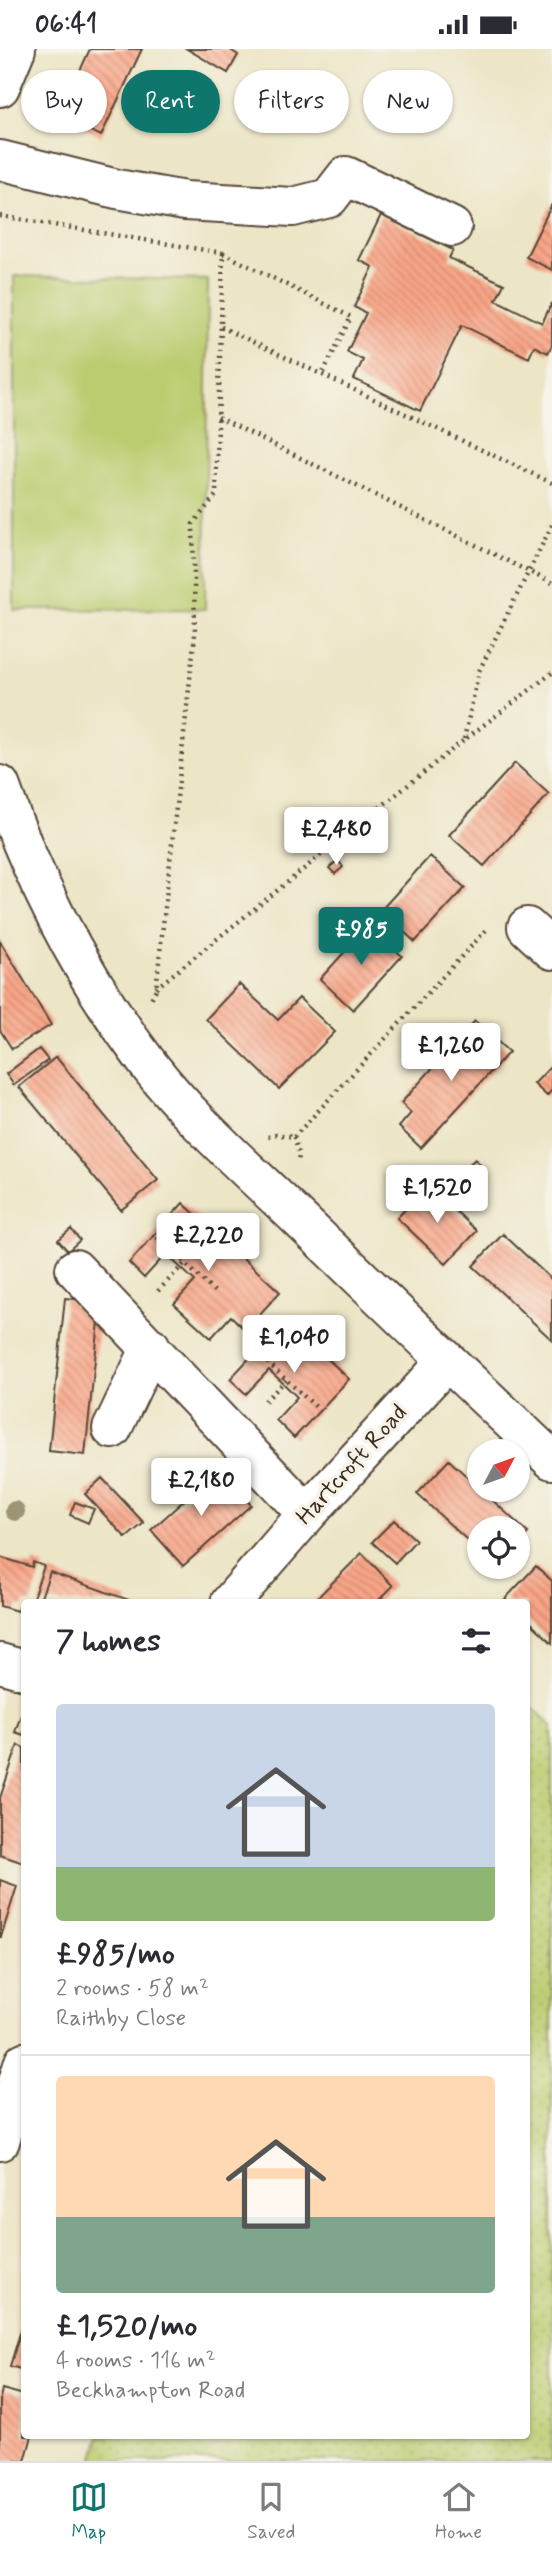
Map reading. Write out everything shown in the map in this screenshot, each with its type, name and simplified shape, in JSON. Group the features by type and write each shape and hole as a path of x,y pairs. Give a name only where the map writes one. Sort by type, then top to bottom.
{"street":[{"path":"0,87 16,49"},
{"path":"0,160 117,189 185,201 293,207 329,198 346,176 452,227"},
{"path":"0,785 28,860 56,920 122,1029 150,1066 206,1130 552,1460"},
{"path":"75,1269 307,1514"},
{"path":"112,1429 151,1347"},
{"name":"Hartcroft Road","path":"233,1599 447,1361"},
{"path":"0,1663 21,1670"},
{"path":"0,2141 16,2065"}],"path":[{"path":"0,216 223,253 351,317 322,375"},
{"path":"122,1029 145,1012 156,989 195,634 193,524 216,495 223,253"},
{"path":"221,327 552,483"},
{"path":"218,417 552,583"},
{"path":"464,740 480,671 552,525"},
{"path":"156,989 464,740 552,673"},
{"path":"294,1137 506,909 539,938"},
{"path":"157,1237 216,1293"},
{"path":"158,1291 184,1263"},
{"path":"257,1353 316,1407"},
{"path":"265,1401 286,1380"}],"green space":[{"path":"14,276 208,280 205,609 14,610"},
{"path":"530,1705 552,1726 552,2461 93,2461 99,2439 530,2439"}],"building":[{"path":"90,49 142,49 132,70 121,70 121,94 107,123 107,70 80,70"},
{"path":"187,49 229,49 238,55 228,73"},
{"path":"552,204 552,270 526,257"},
{"path":"381,215 453,250 449,258 504,284 496,300 542,323 552,303 552,345 548,353 534,346 529,358 462,325 420,411 354,379 363,360 347,352 366,313 354,307 373,267 359,260"},
{"path":"515,763 549,794 484,866 449,835"},
{"path":"430,856 465,888 415,942 381,910"},
{"path":"338,860 343,867 335,874 329,868"},
{"path":"369,925 402,956 353,1010 320,979"},
{"path":"0,941 51,1025 12,1049 0,1030"},
{"path":"239,984 278,1020 299,998 335,1032 279,1089 206,1019"},
{"path":"475,1021 509,1052 421,1148 399,1127 411,1113 401,1103"},
{"path":"39,1049 48,1060 14,1085 6,1074"},
{"path":"56,1057 158,1180 121,1210 19,1087"},
{"path":"552,1065 552,1090 547,1096 534,1084"},
{"path":"475,1159 484,1169 472,1181 463,1171"},
{"path":"428,1185 477,1231 446,1264 397,1218"},
{"path":"183,1203 280,1292 245,1330 231,1316 211,1338 174,1304 195,1281 166,1254 144,1278 129,1263"},
{"path":"71,1229 80,1240 68,1251 58,1240"},
{"path":"503,1234 552,1280 552,1340 473,1266"},
{"path":"65,1298 101,1302 85,1455 49,1451"},
{"path":"286,1319 349,1379 294,1438 276,1420 297,1397 269,1370 246,1394 230,1379"},
{"path":"449,1460 467,1477 467,1502 494,1502 510,1516 467,1516 467,1540 417,1494"},
{"path":"219,1469 251,1505 183,1566 151,1530"},
{"path":"102,1478 144,1523 126,1538 85,1494"},
{"path":"75,1502 94,1509 88,1523 70,1515"},
{"path":"394,1520 416,1540 395,1563 372,1542"},
{"path":"362,1553 393,1586 380,1599 316,1599"},
{"path":"0,1557 32,1567 33,1562 44,1566 32,1599 21,1599 21,1606 17,1611 0,1606"},
{"path":"536,1566 552,1581 552,1643 530,1622 530,1599 505,1599 524,1579 530,1579 530,1572"},
{"path":"50,1572 126,1599 40,1599"},
{"path":"21,1715 21,1734 15,1732"},
{"path":"18,1745 21,1746 21,1862 0,1855 0,1798"},
{"path":"0,1880 17,1886 1,1937 0,1937"},
{"path":"21,2330 21,2369 10,2366"},
{"path":"2,2389 21,2394 21,2439 31,2439 25,2461 0,2461"}]}
